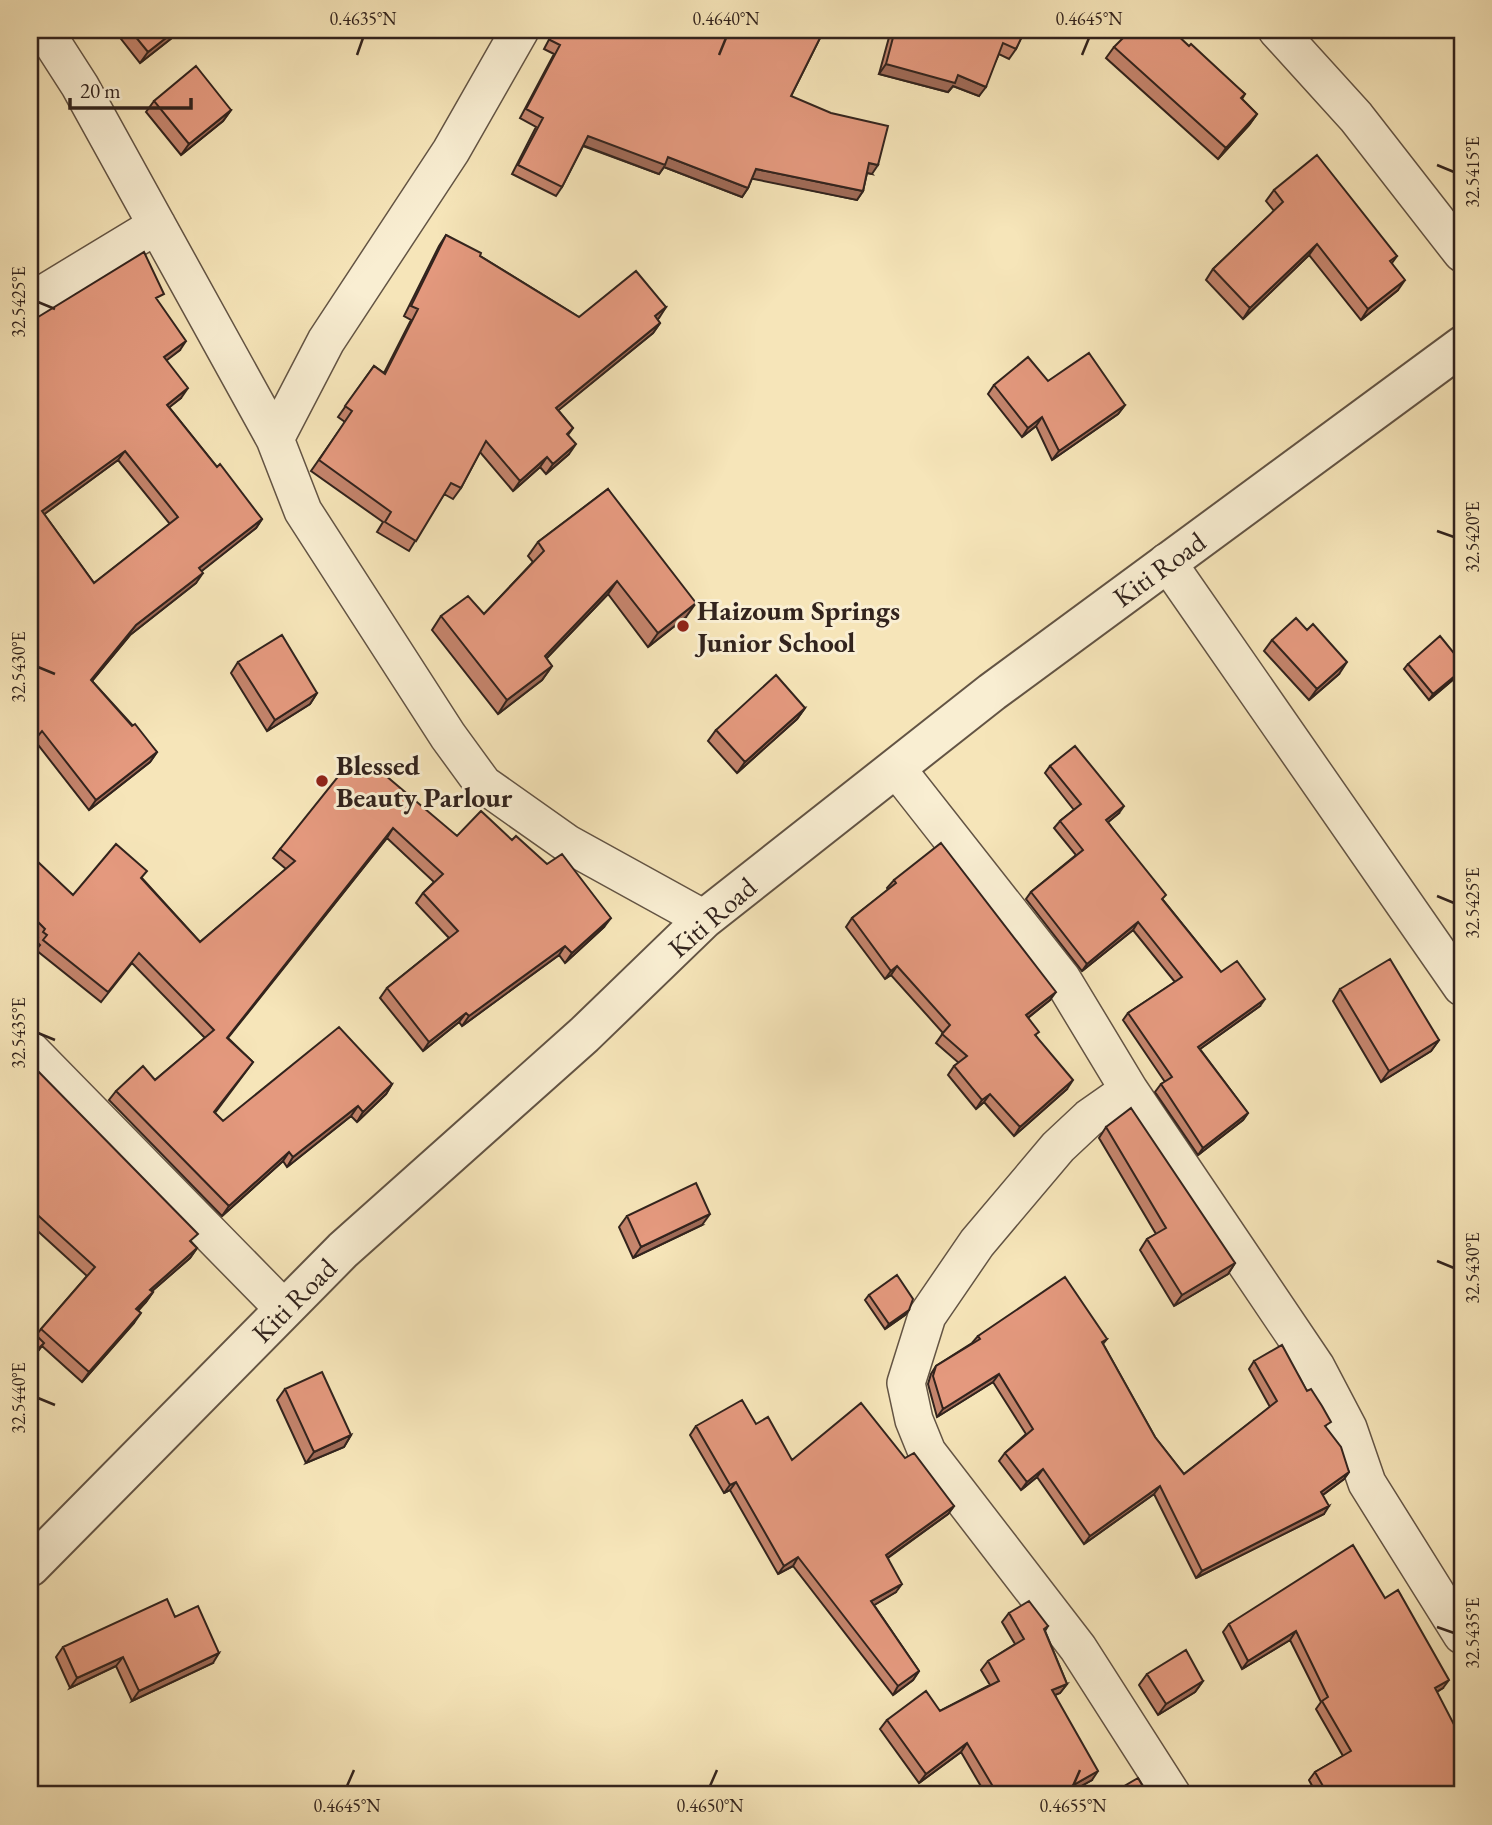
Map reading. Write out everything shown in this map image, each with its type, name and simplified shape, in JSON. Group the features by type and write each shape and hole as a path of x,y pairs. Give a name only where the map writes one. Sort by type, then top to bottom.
{"street":[{"path":"44,30 80,86 275,439 303,512 448,736 483,784 568,844 704,919"},
{"path":"275,439 326,341 451,151 520,30"},
{"path":"1277,30 1356,117 1462,253"},
{"path":"30,302 157,225"},
{"name":"Kiti Road","path":"30,1567 344,1250 584,1035 704,919 896,768 1167,562 1462,346"},
{"path":"1167,562 1462,987"},
{"path":"896,768 1062,979 1129,1090 1316,1367 1348,1428 1367,1483 1462,1635"},
{"path":"30,1050 284,1309"},
{"path":"1129,1090 1089,1118 1058,1147 977,1243 927,1316 906,1383 914,1420 927,1452 1077,1648 1172,1795"}],"building":[{"path":"130,30 176,30 148,52"},
{"path":"556,30 824,30 791,96 831,113 888,126 878,165 869,163 863,191 756,169 748,188 668,157 665,165 588,136 562,187 518,165 543,118 526,109 560,45 550,40"},
{"path":"895,30 1025,30 1016,49 1003,43 986,87 958,75 955,83 886,64"},
{"path":"1131,30 1172,30 1245,94 1241,98 1257,114 1226,148 1114,47"},
{"path":"196,66 231,110 189,144 154,101"},
{"path":"1317,155 1397,256 1390,261 1405,280 1368,309 1317,244 1250,308 1213,269 1283,202 1274,190"},
{"path":"446,235 481,253 480,256 579,317 636,271 666,307 655,316 660,323 556,408 573,428 567,434 576,444 553,464 547,457 520,481 486,441 461,488 451,483 416,541 385,522 391,512 319,460 352,411 345,406 374,366 385,374 418,309 411,306"},
{"path":"144,252 164,294 156,298 186,341 164,357 188,388 167,405 217,467 220,464 262,519 199,568 203,573 136,625 91,680 132,726 135,724 157,752 96,800 42,731 33,742 30,739 30,322","holes":["125,451 178,517 94,583 42,511"]},
{"path":"1089,353 1125,405 1059,451 1042,417 1028,428 994,385 1028,357 1048,381"},
{"path":"608,489 696,603 658,633 617,581 545,656 552,666 507,700 441,616 468,596 484,614 544,551 538,542"},
{"path":"1296,618 1307,630 1313,624 1347,662 1317,689 1272,640"},
{"path":"282,635 317,693 275,720 238,662"},
{"path":"1440,636 1462,663 1462,670 1433,694 1408,664"},
{"path":"776,675 805,708 745,762 716,730"},
{"path":"1075,746 1124,806 1106,820 1166,895 1162,899 1221,972 1237,961 1265,999 1198,1047 1248,1113 1203,1148 1161,1084 1172,1077 1128,1013 1182,977 1138,922 1087,964 1031,892 1083,850 1060,821 1081,804 1050,766"},
{"path":"353,758 375,775 379,770 457,836 481,811 512,840 516,836 547,864 562,854 611,918 572,953 565,946 469,1016 466,1013 429,1042 387,988 458,931 423,893 443,874 393,828 227,1038 253,1062 214,1112 223,1121 339,1027 392,1084 363,1112 358,1106 293,1157 289,1152 229,1206 116,1091 143,1066 155,1080 214,1030 139,953 108,992 43,940 47,935 43,932 45,929 30,914 30,859 35,865 38,862 73,895 116,844 147,871 141,878 200,942 295,861 280,849"},
{"path":"941,843 1056,992 1026,1015 1039,1032 1035,1035 1073,1080 1020,1127 990,1094 982,1100 954,1066 967,1056 942,1034 950,1025 897,966 891,971 852,918"},
{"path":"1390,959 1439,1040 1389,1071 1340,989"},
{"path":"30,1063 198,1234 190,1241 197,1248 150,1290 153,1292 136,1309 141,1313 89,1372 41,1329 95,1267 30,1208"},
{"path":"1131,1108 1235,1263 1182,1295 1147,1239 1166,1228 1106,1127"},
{"path":"696,1183 710,1214 641,1247 627,1216"},
{"path":"897,1275 913,1299 909,1310 889,1324 869,1295"},
{"path":"1065,1277 1107,1339 1102,1342 1155,1437 1184,1474 1277,1401 1254,1361 1282,1345 1307,1391 1311,1389 1331,1422 1325,1426 1341,1447 1349,1472 1321,1492 1329,1506 1202,1571 1160,1486 1090,1536 1043,1469 1027,1482 1005,1453 1033,1429 999,1374 943,1409 933,1376 936,1366 980,1339 978,1336"},
{"path":"30,1329 44,1343 30,1357"},
{"path":"322,1372 351,1435 314,1452 285,1389"},
{"path":"742,1400 756,1424 768,1417 792,1460 861,1403 905,1458 914,1453 954,1506 886,1555 902,1584 871,1601 919,1671 898,1686 798,1557 784,1566 736,1482 730,1485 696,1426"},
{"path":"1353,1545 1385,1598 1398,1590 1449,1680 1435,1688 1462,1740 1462,1795 1328,1795 1315,1772 1351,1751 1322,1701 1328,1697 1296,1631 1248,1661 1229,1624"},
{"path":"167,1599 175,1617 198,1606 219,1653 139,1691 123,1657 77,1678 63,1647"},
{"path":"1029,1601 1048,1626 1044,1629 1067,1684 1052,1690 1098,1771 1056,1795 998,1795 967,1743 926,1774 887,1720 926,1691 940,1711 999,1681 988,1661 1024,1639 1009,1613"},
{"path":"1186,1650 1203,1681 1166,1704 1147,1674"},
{"path":"1138,1778 1148,1795 1109,1795"}],"place":[{"name":"Haizoum Springs Junior School","path":"683,626"},
{"name":"Blessed Beauty Parlour","path":"322,781"}]}
